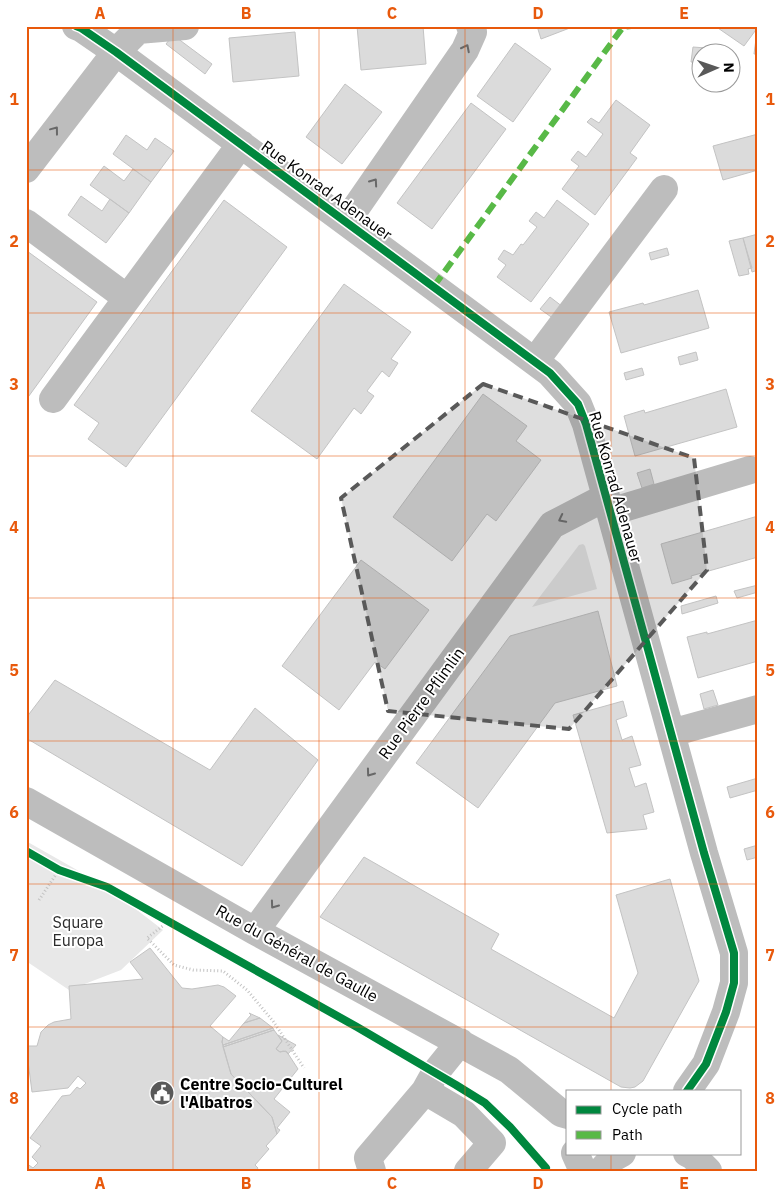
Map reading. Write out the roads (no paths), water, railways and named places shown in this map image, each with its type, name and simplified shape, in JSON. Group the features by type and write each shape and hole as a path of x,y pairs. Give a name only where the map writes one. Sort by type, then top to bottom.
{"street":[{"name":"Rue Konrad Adenauer","path":"76,26 116,52 535,361 550,373 578,404 586,424 734,953 734,983 726,1012 706,1064 688,1090"},
{"path":"26,169 116,52 138,30 185,26"},
{"name":"Rue Konrad Adenauer","path":"346,222 465,50 473,32 470,26"},
{"path":"53,399 241,144"},
{"path":"535,361 664,189"},
{"path":"26,223 128,298"},
{"name":"Rue Pierre Pflimlin","path":"255,931 552,524 608,504 750,470"},
{"path":"671,733 758,709"},
{"name":"Rue du Général de Gaulle","path":"26,801 255,931 509,1070 565,1121"},
{"path":"372,1171 368,1158 425,1091 435,1073 460,1042"},
{"name":"Rue Konrad Adenauer","path":"706,1064 706,1090"},
{"path":"425,1091 464,1114 492,1143 468,1171"},
{"path":"575,1154 583,1171"},
{"path":"600,1171 613,1158 620,1154"},
{"path":"689,1154 708,1171"},
{"path":"705,1154 708,1171"}],"place":[{"name":"Centre Socio-Culturel l'Albatros","path":"162,1093"}],"park label":[{"name":"Square Europa","path":"78,931"}]}
